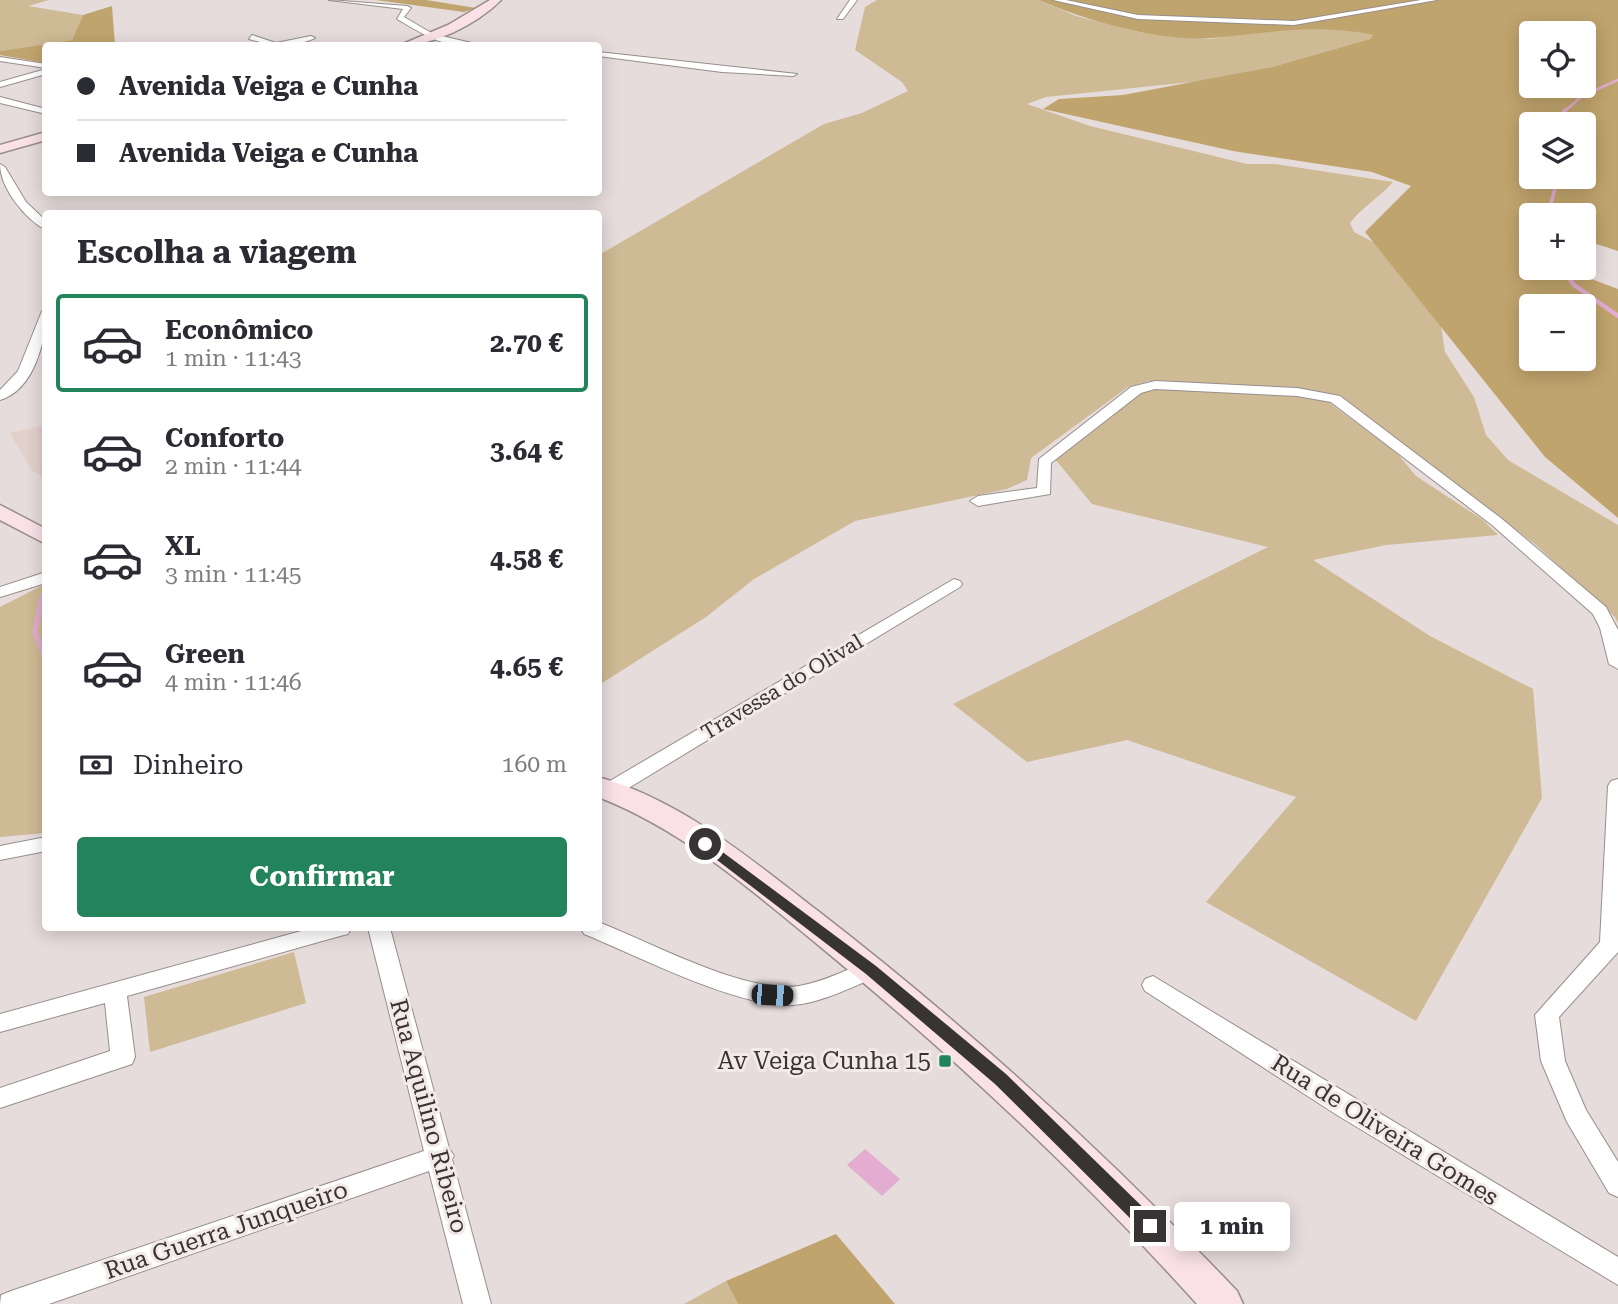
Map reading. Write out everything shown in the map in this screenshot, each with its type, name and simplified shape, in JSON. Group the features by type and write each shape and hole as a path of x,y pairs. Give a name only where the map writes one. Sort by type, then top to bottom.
{"street":[{"path":"332,0 405,7 408,8 400,17 429,37 463,42"},
{"path":"415,42 479,13 496,0"},
{"path":"841,17 854,0"},
{"path":"1056,0 1138,17 1294,23 1434,0"},
{"path":"252,37 266,42"},
{"path":"290,42 311,38"},
{"path":"602,55 722,70 793,74"},
{"path":"0,59 42,67"},
{"path":"0,69 23,62"},
{"path":"0,85 42,69"},
{"path":"0,100 42,111"},
{"path":"0,149 42,137"},
{"path":"0,167 22,204 42,223"},
{"path":"0,396 14,389 32,355 42,326"},
{"path":"978,502 1045,491 1044,462 1136,390 1155,385 1320,394 1348,407 1497,522 1600,611 1609,628 1618,664"},
{"path":"0,511 42,536"},
{"path":"0,592 42,579"},
{"name":"Travessa do Olival","path":"604,788 954,584"},
{"path":"1618,786 1611,945 1548,1015 1553,1061 1576,1115 1618,1185"},
{"path":"604,788 673,823 720,854 871,970 1000,1079 1169,1244 1223,1304"},
{"path":"0,853 42,845"},
{"path":"0,1023 329,931"},
{"name":"Rua Aquilino Ribeiro","path":"380,931 441,1156 477,1304"},
{"path":"600,931 741,986 772,995 809,993 871,970"},
{"name":"Rua de Oliveira Gomes","path":"1153,985 1346,1108 1618,1272"},
{"path":"0,1098 123,1057 115,990"},
{"name":"Rua Guerra Junqueiro","path":"11,1304 441,1156"}],"shaded area":[{"path":"0,0 49,0 28,6 83,15 72,40 42,42 42,45 0,51"},
{"path":"376,0 426,0 476,8 464,12"},
{"path":"877,0 1039,0 1076,16 1138,32 1210,39 1259,31 1338,28 1373,35 1370,39 1272,67 1201,81 1046,97 1027,104 1090,126 1247,164 1275,164 1393,182 1350,223 1354,232 1409,261 1441,326 1445,352 1474,397 1486,435 1508,460 1618,525 1618,623 1615,617 1536,545 1344,399 1307,389 1149,381 1128,387 1031,458 1027,480 1007,489 855,521 754,579 706,617 602,683 602,253 824,124 862,113 908,91 902,82 855,50 865,7"},
{"path":"1039,0 1618,0 1618,251 1596,244 1596,203 1519,203 1519,280 1594,280 1618,289 1618,518 1545,457 1365,232 1411,186 1372,172 1233,151 1043,109 1059,99 1123,95 1272,67 1370,39 1373,35 1311,29 1212,38 1170,37 1101,22"},
{"path":"112,6 115,42 59,42 72,40 83,15"},
{"path":"42,45 42,62 0,55 0,51"},
{"path":"1151,388 1298,395 1327,401 1397,453 1416,476 1483,520 1498,535 1386,545 1313,560 1430,636 1533,689 1542,798 1416,1021 1206,902 1296,797 1127,740 1027,762 953,704 1268,547 1092,504 1055,459 1138,392"},
{"path":"42,426 42,476 32,471 10,433"},
{"path":"42,586 42,833 0,837 0,607"},
{"path":"294,952 306,1003 150,1052 144,997"},
{"path":"865,1149 900,1179 882,1196 847,1165"},
{"path":"836,1234 895,1304 738,1304 726,1281"},
{"path":"726,1281 738,1304 684,1304"}],"waterway":[{"path":"1564,112 1582,96 1618,80"},
{"path":"1551,203 1555,189"},
{"path":"1570,280 1618,316"},
{"path":"42,596 35,632 42,650"}],"place":[{"name":"Av Veiga Cunha 15","path":"945,1061"}],"route":[{"path":"705,844 780,898 871,970 1000,1079 1150,1226"}]}
